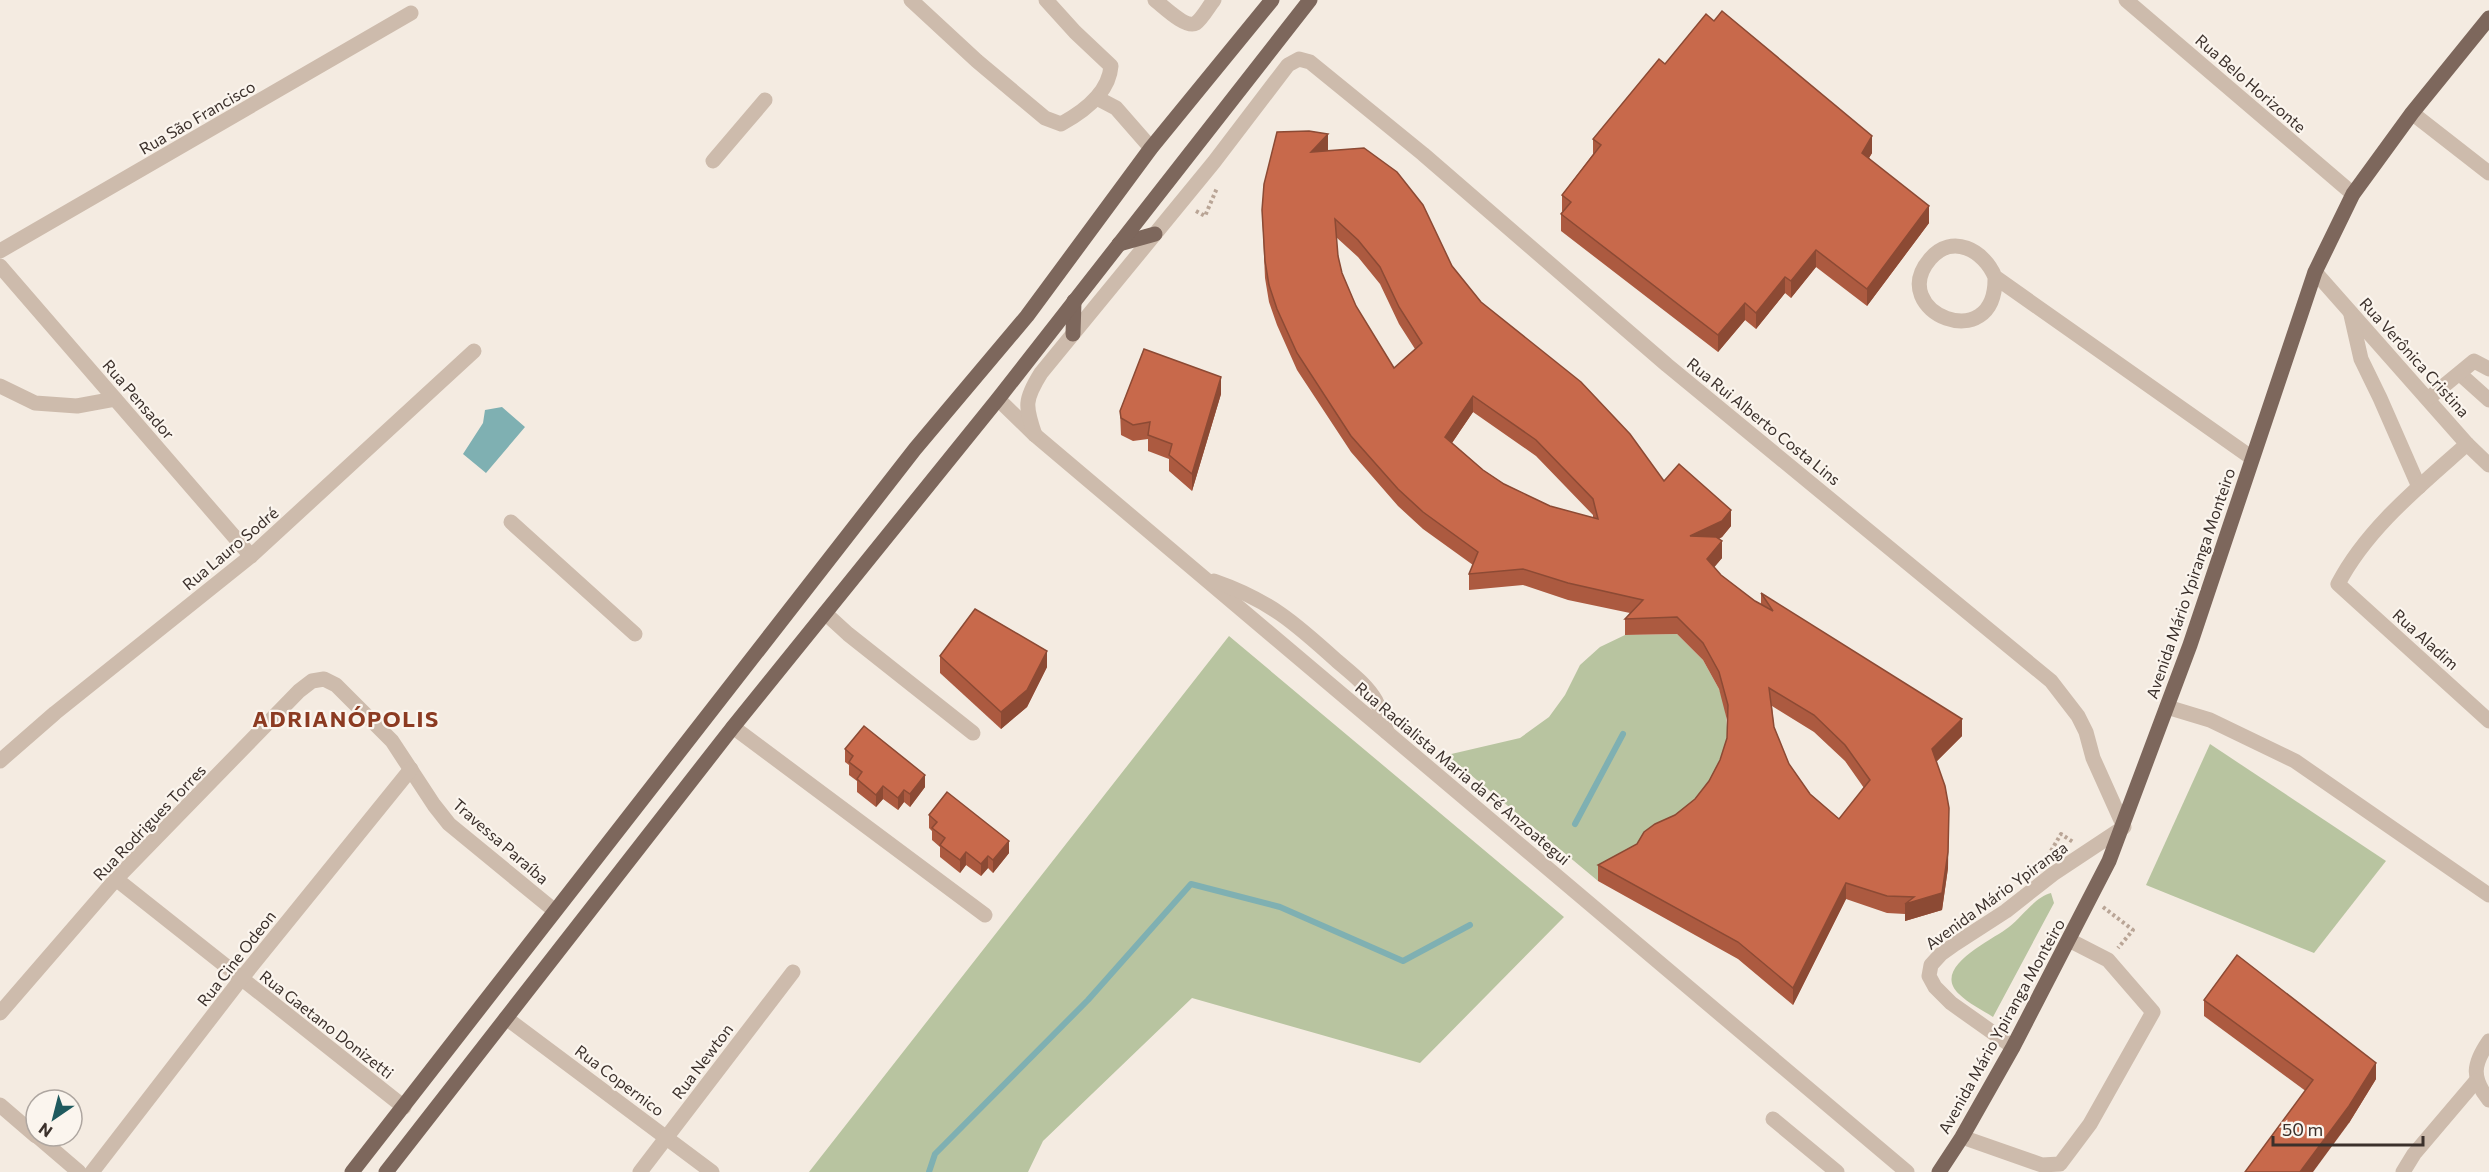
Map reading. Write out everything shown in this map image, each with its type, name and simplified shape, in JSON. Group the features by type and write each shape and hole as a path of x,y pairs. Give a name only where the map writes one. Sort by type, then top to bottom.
{"main road":[{"path":"352,1172 915,449 1027,316 1151,147 1272,0"},
{"path":"386,1172 733,727 998,399 1310,0"},
{"name":"Avenida Mário Ypiranga Monteiro","path":"1939,1172 1962,1137 2013,1047 2109,861 2124,827 2167,708 2315,272 2353,194 2412,113 2489,18"},
{"path":"1119,244 1155,234"},
{"path":"1073,334 1074,301"}],"street":[{"path":"911,0 976,61 1045,118 1061,124 1076,116 1097,98 1110,78 1111,66 1046,0"},
{"path":"1155,0 1183,22 1190,24 1196,23 1214,0"},
{"name":"Rua Belo Horizonte","path":"2126,0 2353,194"},
{"name":"Rua São Francisco","path":"0,251 411,14"},
{"name":"Rua Rui Alberto Costa Lins","path":"1035,435 1026,408 1030,393 1041,373 1291,62 1303,59 1332,79 1667,365 2052,681 2078,716 2086,732 2093,758 2124,827"},
{"path":"1097,98 1116,108 1151,147"},
{"path":"713,161 765,100"},
{"path":"2412,113 2489,173"},
{"path":"1995,277 1992,299 1978,316 1968,320 1946,320 1936,314 1928,307 1920,286 1925,264 1933,256 1953,247 1975,251 1991,266 1995,277 2252,458"},
{"name":"Rua Pensador","path":"0,266 251,556"},
{"name":"Rua Verônica Cristina","path":"2315,272 2489,465"},
{"path":"2351,312 2361,359 2418,487 2468,444"},
{"name":"Rua Lauro Sodré","path":"0,761 55,713 251,556 474,351"},
{"path":"2429,398 2474,361 2489,369"},
{"path":"2460,374 2489,400"},
{"path":"0,386 35,403 77,406 115,399"},
{"name":"Rua Radialista Maria da Fé Anzoategui","path":"998,399 1035,435 1907,1172"},
{"name":"Rua Aladim","path":"2418,487 2351,559 2338,584 2489,721"},
{"path":"511,522 635,634"},
{"path":"1205,578 1245,592 1284,615 1368,688 1387,732"},
{"path":"825,613 848,634 973,733"},
{"name":"Rua Rodrigues Torres","path":"0,1013 116,879 299,691 312,681 324,679 336,686"},
{"name":"Travessa Paraíba","path":"336,686 392,741 449,824 555,911"},
{"path":"2167,708 2210,720 2295,761 2489,895"},
{"path":"733,727 985,915"},
{"name":"Rua Cine Odeon","path":"92,1172 241,979 411,769"},
{"name":"Avenida Mário Ypiranga","path":"2013,1047 1951,1003 1935,987 1929,976 1931,965 1941,954 2006,911 2053,874 2124,827"},
{"name":"Rua Gaetano Donizetti","path":"116,879 404,1107"},
{"path":"1962,1137 2042,1165 2060,1164 2090,1124 2153,1012 2108,960 2069,940"},
{"name":"Rua Newton","path":"639,1172 793,972"},
{"name":"Rua Copernico","path":"506,1018 712,1172"},
{"path":"2489,1041 2479,1055 2476,1066 2476,1081 2489,1100"},
{"path":"2403,1172 2414,1154 2476,1081"},
{"path":"0,1105 24,1126"},
{"path":"1773,1119 1837,1172"},
{"path":"50,1148 79,1172"}],"green space":[{"path":"1677,634 1703,660 1719,689 1725,705 1728,738 1720,776 1637,861 1598,881 1447,755 1520,738 1549,717 1565,695 1580,665 1600,647 1625,635"},
{"path":"1229,636 1564,917 1420,1063 1192,998 1043,1141 1028,1172 809,1172"},
{"path":"2210,744 2386,861 2314,953 2146,885"},
{"path":"2051,893 2054,903 1993,1017 1959,994 1952,984 1952,974 1967,955 2009,927 2034,903"}],"water":[{"path":"502,407 525,427 486,473 463,454 483,423 485,410"}],"building":[{"path":"1722,11 1872,136 1862,153 1929,206 1867,289 1816,250 1791,281 1785,277 1756,313 1745,303 1718,335 1561,214 1571,202 1562,195 1601,145 1593,139 1659,59 1665,64 1706,14 1714,21"},
{"path":"1309,131 1328,134 1311,152 1364,148 1397,172 1423,205 1452,266 1481,302 1581,382 1630,434 1664,481 1679,464 1731,510 1722,521 1690,536 1716,537 1722,541 1707,559 1721,575 1755,601 1773,611 1761,593 1962,719 1932,749 1945,786 1949,808 1948,852 1942,893 1905,904 1914,897 1887,896 1846,883 1793,988 1738,942 1598,865 1637,844 1644,832 1675,815 1695,799 1709,781 1720,760 1727,738 1728,705 1719,672 1703,643 1677,617 1625,619 1643,600 1568,583 1523,569 1469,574 1478,552 1423,512 1398,489 1351,436 1297,353 1269,285 1262,210 1264,184 1277,132","holes":["1335,219 1358,240 1380,267 1399,307 1422,343 1394,368 1356,306 1342,273","1473,396 1536,440 1593,499 1598,519 1550,506 1504,484 1483,470 1445,437","1769,688 1814,715 1845,745 1870,780 1839,819 1810,794 1789,764 1774,727"]},
{"path":"1144,349 1221,377 1192,474 1169,455 1172,444 1148,435 1150,422 1133,425 1121,418 1120,411"},
{"path":"975,609 1047,651 1027,690 1001,712 940,656"},
{"path":"864,726 925,775 910,794 904,790 898,798 883,786 876,795 857,779 862,772 849,762 853,756 845,749"},
{"path":"947,792 1009,841 993,860 988,856 981,864 966,852 960,860 940,845 945,838 932,828 937,822 929,815"},
{"path":"2237,955 2376,1063 2349,1106 2300,1172 2245,1172 2313,1080 2204,1000"}],"waterway":[{"path":"1575,824 1623,734"},
{"path":"929,1172 935,1154 1088,1000 1191,884 1280,907 1403,961 1470,925"}],"district":[{"name":"ADRIANÓPOLIS","path":"346,718"}]}
